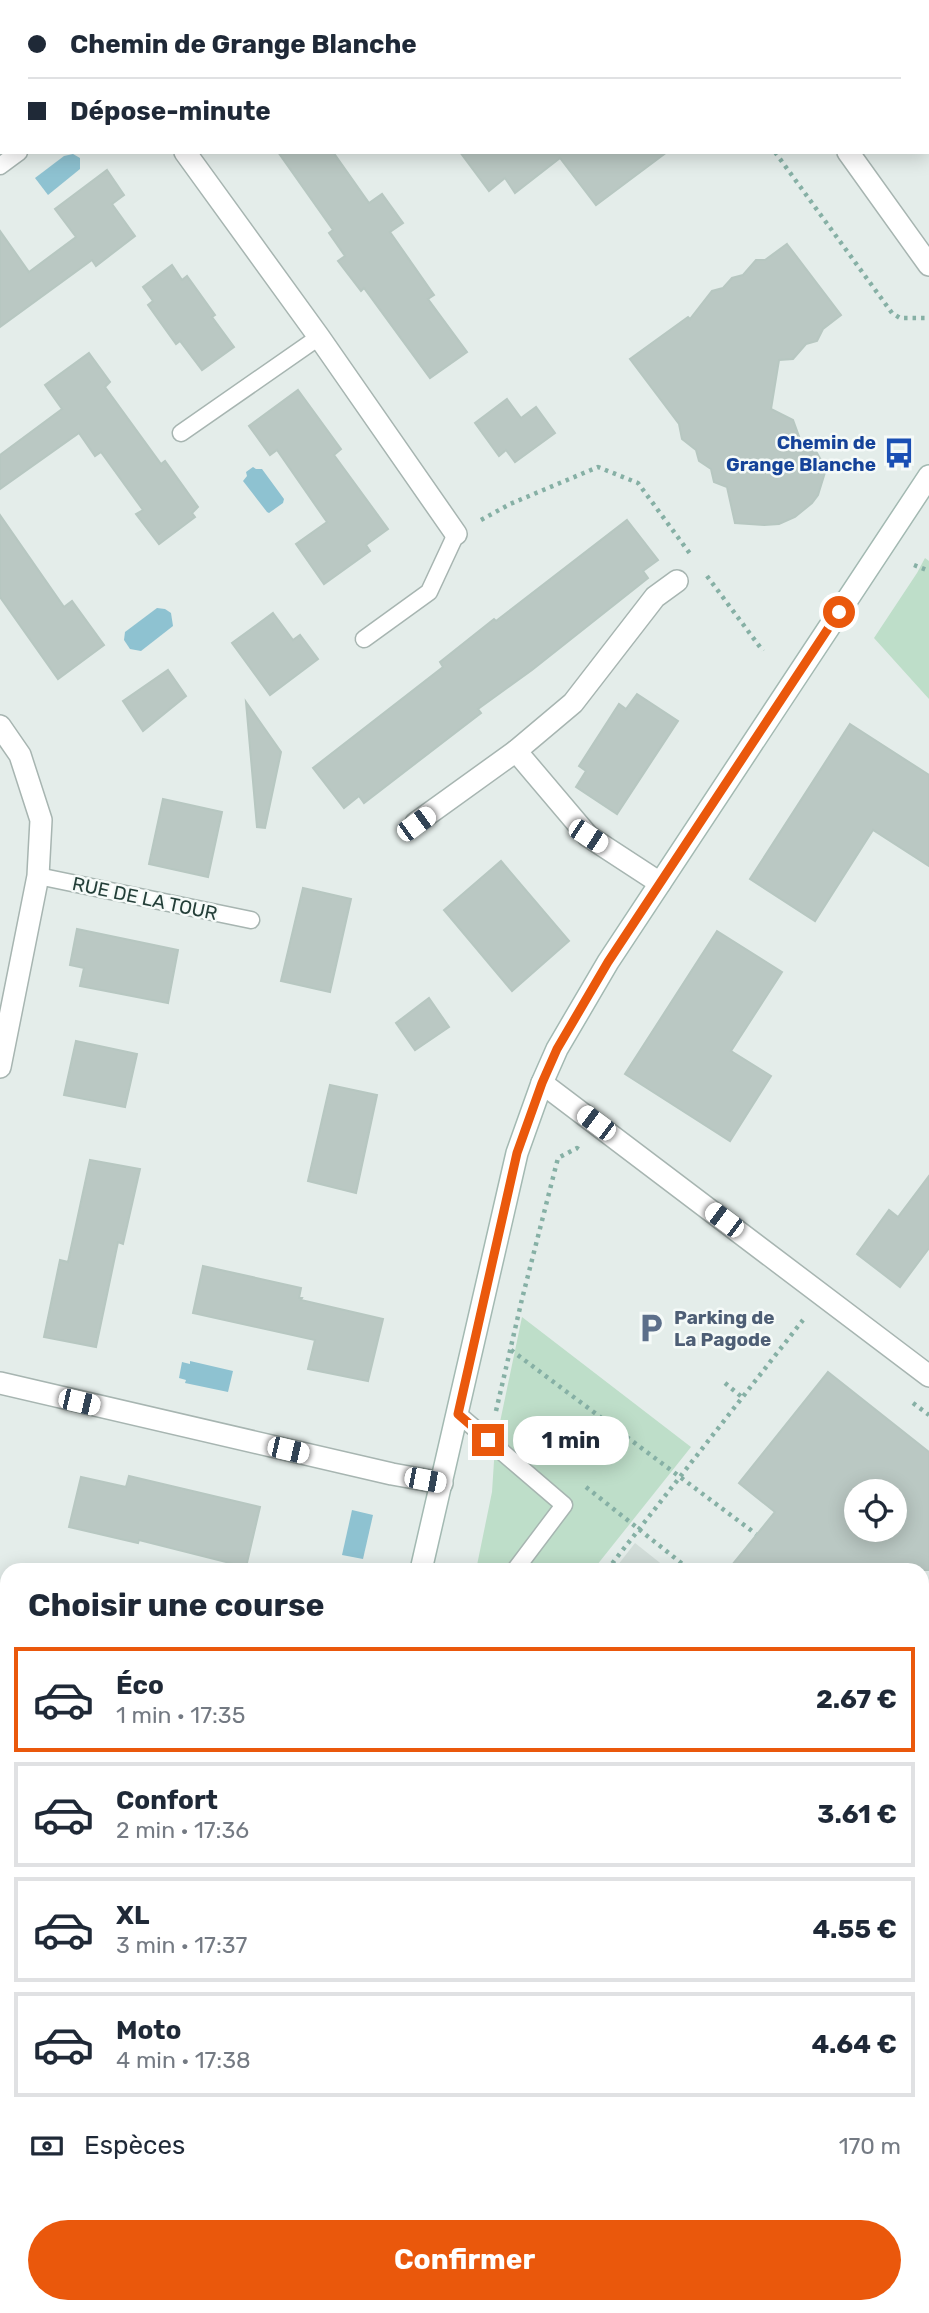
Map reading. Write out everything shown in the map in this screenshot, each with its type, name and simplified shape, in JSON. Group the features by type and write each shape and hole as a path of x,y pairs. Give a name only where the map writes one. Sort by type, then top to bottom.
{"street":[{"path":"186,154 319,337 456,534"},
{"path":"849,154 929,265"},
{"path":"423,1563 517,1153 557,1049 608,962 929,476"},
{"path":"416,824 516,751 573,704 655,597 677,581"},
{"path":"0,726 20,755 41,820 38,876 0,1067"},
{"path":"516,751 588,836 660,883"},
{"path":"542,1083 925,1364"},
{"path":"0,1383 392,1474 442,1483"}],"lane":[{"path":"0,166 16,154"},
{"path":"181,433 319,337"},
{"path":"364,639 429,592 456,534"},
{"name":"RUE DE LA TOUR","path":"38,876 251,920"},
{"path":"458,1414 564,1505 519,1563"}],"path":[{"path":"776,154 892,313 900,318 929,318"},
{"path":"456,534 510,504 598,467 638,483 696,561"},
{"path":"914,565 929,571"},
{"path":"705,573 763,651"},
{"path":"496,1413 558,1158 577,1148 586,1154"},
{"path":"612,1563 803,1320 813,1328"},
{"path":"511,1350 757,1535"},
{"path":"725,1383 743,1398"},
{"path":"908,1399 929,1415"}],"shaded area":[{"path":"635,1543 660,1563 619,1563"}],"green space":[{"path":"925,558 929,561 929,699 874,638"},
{"path":"522,1317 691,1447 599,1563 477,1563 492,1492 495,1446"}],"water":[{"path":"73,154 80,158 80,169 48,195 35,178 64,156"},
{"path":"253,467 262,469 284,499 283,503 269,513 243,481 247,476 246,472"},
{"path":"157,608 171,613 173,626 141,651 130,649 124,640 125,632"},
{"path":"190,1361 233,1371 228,1392 185,1383 186,1380 179,1378 182,1362 190,1364"},
{"path":"352,1510 373,1515 363,1559 342,1555"}],"building":[{"path":"279,154 334,154 369,203 382,194 403,223 390,232 434,295 428,299 467,352 430,378 364,288 361,291 338,261 345,256 329,233 333,230"},
{"path":"461,154 664,154 596,205 560,158 515,193 505,178 489,191"},
{"path":"107,170 124,195 112,204 135,236 96,266 92,260 0,327 0,231 29,272 76,237 55,209"},
{"path":"787,244 841,315 823,329 817,341 806,344 793,359 779,360 771,409 793,420 800,439 812,444 826,469 818,495 795,517 779,524 735,523 727,487 714,482 711,469 699,461 696,450 682,439 679,424 630,359 688,317 690,319 712,291 723,288 732,278 743,275 756,260 765,260"},
{"path":"172,265 182,280 187,276 234,347 202,370 180,341 176,344 148,305 153,301 143,287"},
{"path":"89,353 110,382 105,387 161,464 165,461 198,507 192,513 195,517 159,544 136,514 143,510 101,452 95,456 79,433 0,489 0,455 62,409 45,385"},
{"path":"298,390 341,449 334,455 388,529 366,545 370,551 324,584 296,544 327,522 277,450 270,455 249,426"},
{"path":"507,399 521,418 536,407 555,433 515,462 506,450 499,456 475,423"},
{"path":"0,515 64,607 72,601 104,645 58,679 0,597"},
{"path":"627,520 658,560 643,571 648,578 478,709 481,713 364,803 359,796 344,808 313,768 443,667 440,662 494,619 496,621"},
{"path":"273,613 293,640 300,635 318,659 270,695 232,643"},
{"path":"168,670 186,696 143,731 123,701"},
{"path":"637,694 678,721 617,814 576,787 586,771 579,766 619,704 626,709"},
{"path":"246,702 281,752 265,828 257,827"},
{"path":"850,724 929,775 929,866 873,830 815,921 750,879"},
{"path":"163,799 222,812 208,877 149,864"},
{"path":"501,861 569,941 512,991 444,910"},
{"path":"303,888 351,899 330,992 281,981"},
{"path":"77,929 178,950 168,1003 80,986 84,968 70,965"},
{"path":"717,931 782,972 731,1051 771,1076 730,1141 625,1074"},
{"path":"429,998 449,1027 415,1050 396,1023"},
{"path":"76,1041 137,1054 125,1107 64,1095"},
{"path":"330,1085 377,1095 356,1193 308,1181"},
{"path":"90,1160 140,1169 123,1244 118,1242 96,1347 44,1337 60,1260 68,1262"},
{"path":"929,1176 929,1248 900,1287 857,1254 889,1210 898,1217"},
{"path":"203,1266 301,1288 301,1300 383,1319 368,1381 308,1369 315,1340 193,1313"},
{"path":"828,1372 929,1452 929,1563 734,1563 775,1512 739,1483"},
{"path":"129,1476 260,1507 247,1563 230,1563 139,1540 138,1543 69,1527 81,1477 126,1487"}],"place":[{"name":"Chemin de Grange Blanche","path":"899,453"},
{"name":"Parking de La Pagode","path":"651,1328"}],"route":[{"path":"488,1440 458,1414 517,1153 542,1083 557,1049 608,962 839,612"}]}
